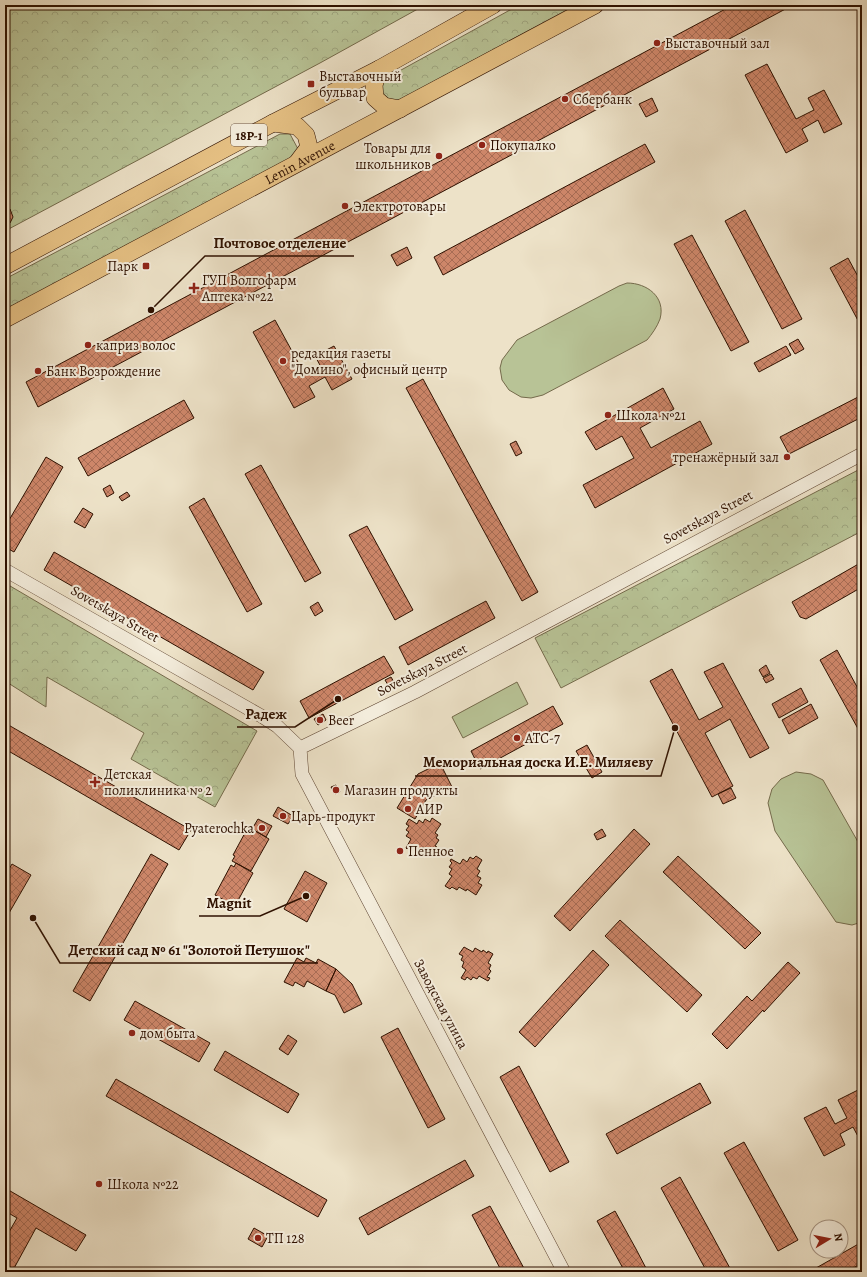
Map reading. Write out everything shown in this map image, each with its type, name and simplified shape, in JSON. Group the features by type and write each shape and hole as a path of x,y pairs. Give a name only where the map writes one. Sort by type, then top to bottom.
{"main road":[{"name":"18Р-1","path":"5,266 273,123 379,69 493,5"},
{"name":"Lenin Avenue","path":"5,319 595,5"},
{"path":"379,69 374,85 375,98 384,106 400,109"},
{"path":"273,123 297,126 306,135 309,147 296,165"}],"street":[{"name":"Sovetskaya Street","path":"5,570 263,717 277,726 300,748 426,686 862,454"},
{"name":"Заводская улица","path":"300,748 302,774 564,1272"}],"green space":[{"path":"5,5 425,5 320,63 5,231"},
{"path":"519,5 576,5 394,103 379,91 383,80"},
{"path":"280,134 290,134 298,149 293,157 5,311 5,279"},
{"path":"627,283 648,289 657,298 660,304 660,319 647,340 543,395 531,398 521,397 509,390 502,380 500,368 502,360 517,340"},
{"path":"862,468 862,531 561,688 535,638"},
{"path":"5,583 257,731 215,807 131,759 144,733 47,677 46,707 5,681"},
{"path":"517,682 528,704 463,738 452,717"},
{"path":"796,772 811,774 823,780 862,849 862,922 852,925 836,922 775,831 768,803 772,789 781,779"}],"building":[{"path":"733,5 793,5 38,407 26,382"},
{"path":"767,64 796,119 814,110 808,98 824,90 842,124 824,133 818,120 802,129 808,141 786,153 745,75"},
{"path":"652,98 658,111 646,117 639,104"},
{"path":"862,105 862,114 858,107"},
{"path":"645,144 655,162 443,275 434,257"},
{"path":"5,207 10,209 13,217 10,223 5,225"},
{"path":"745,210 802,319 782,329 725,221"},
{"path":"692,235 749,342 731,351 674,244"},
{"path":"407,247 412,258 397,266 391,255"},
{"path":"848,258 862,284 862,328 830,268"},
{"name":"редакция газеты \"Домино\", офисный центр","path":"275,320 305,375 321,367 315,356 334,346 352,379 332,390 325,377 309,386 315,397 294,408 253,332"},
{"path":"798,339 804,349 795,354 789,344"},
{"path":"786,346 791,355 759,372 754,363"},
{"path":"423,379 538,592 522,601 406,388"},
{"path":"663,388 674,409 640,428 651,448 700,421 712,444 595,508 583,485 634,458 622,436 596,450 585,432"},
{"path":"862,395 862,417 789,454 780,437"},
{"path":"184,400 194,418 88,476 78,458"},
{"path":"5,431 9,433 5,440"},
{"path":"516,441 522,453 516,456 510,444"},
{"path":"46,457 63,467 14,552 5,547 5,527"},
{"path":"261,465 321,573 305,582 245,474"},
{"path":"110,485 114,493 107,497 103,489"},
{"path":"127,492 130,496 122,501 119,497"},
{"path":"204,498 262,604 247,612 189,507"},
{"path":"83,508 93,514 85,528 74,522"},
{"path":"367,526 413,610 395,620 349,535"},
{"path":"54,552 264,672 253,690 44,570"},
{"path":"862,562 862,587 806,619 800,617 792,602"},
{"path":"486,601 495,618 408,665 399,647"},
{"path":"318,602 323,611 315,616 310,607"},
{"path":"837,650 862,696 862,736 820,660"},
{"path":"384,656 394,673 309,718 300,701"},
{"path":"723,663 769,748 750,758 730,719 705,733 733,786 712,797 650,681 672,669 699,720 723,707 704,672"},
{"path":"766,665 770,673 763,677 759,670"},
{"path":"771,674 774,679 766,683 763,678"},
{"path":"391,677 394,682 388,685 385,680"},
{"path":"801,688 808,702 779,718 772,704"},
{"path":"811,704 818,718 789,734 782,720"},
{"name":"АТС-7","path":"553,706 563,724 480,769 471,751"},
{"path":"323,714 326,720 318,725 314,719"},
{"path":"5,723 191,830 179,850 5,749"},
{"path":"587,745 602,772 592,778 576,751"},
{"path":"440,763 452,787 426,800 415,819 397,808 418,774"},
{"name":"Магазин продукты","path":"336,785 340,792 335,794 331,787"},
{"path":"731,788 736,798 723,804 718,794"},
{"name":"Царь-продукт","path":"278,807 293,816 288,824 273,816"},
{"path":"432,818 441,824 435,833 438,835 436,838 439,840 435,846 437,847 433,854 423,847 421,850 416,847 415,849 409,846 407,849 406,848 411,839 406,836 409,832 406,830 409,826 406,824 409,819 417,824 419,820 423,823 425,819 430,822"},
{"name":"Pyaterochka","path":"258,819 272,826 266,837 252,829"},
{"path":"252,829 269,839 251,871 232,861 235,856 233,855 246,831 250,833"},
{"path":"602,829 606,836 597,840 594,834"},
{"path":"634,829 650,844 570,931 554,916"},
{"path":"151,854 168,864 90,1001 73,991"},
{"path":"476,856 482,860 477,869 480,871 477,876 481,878 478,883 482,885 476,895 467,889 466,891 459,887 457,890 452,887 450,889 445,886 452,876 449,874 452,869 449,867 452,863 450,861 451,859 460,864 463,859 467,862 470,857 473,859"},
{"path":"678,856 761,933 745,949 663,872"},
{"path":"236,863 253,873 235,906 215,895 231,865 234,867"},
{"path":"12,864 31,875 5,920 5,876"},
{"path":"305,871 327,883 307,922 284,909"},
{"path":"620,920 702,995 687,1012 605,936"},
{"path":"464,947 473,952 475,948 482,952 483,950 487,953 488,951 493,954 488,963 491,965 489,969 491,971 487,977 490,978 488,981 479,976 477,979 473,977 471,980 467,977 465,980 461,978 466,970 462,967 464,962 461,960 463,956 459,954"},
{"path":"593,950 609,965 535,1047 519,1032"},
{"path":"297,958 304,962 306,958 316,963 318,959 336,969 326,991 307,981 304,987 295,982 293,986 284,982"},
{"path":"788,962 800,973 727,1049 712,1034 747,996 752,1001"},
{"path":"336,969 352,984 362,1004 344,1013 335,995 326,991"},
{"path":"135,1001 210,1043 199,1062 124,1020"},
{"path":"398,1028 445,1119 428,1128 381,1037"},
{"path":"288,1035 297,1041 288,1055 279,1049"},
{"path":"225,1051 299,1094 288,1113 214,1070"},
{"path":"519,1066 569,1162 550,1172 500,1077"},
{"path":"116,1079 327,1200 318,1217 106,1096"},
{"path":"700,1083 711,1103 617,1154 606,1134"},
{"path":"858,1090 862,1097 862,1144 853,1127 840,1134 845,1145 824,1156 804,1118 826,1107 835,1124 847,1118 838,1100"},
{"path":"744,1142 798,1240 778,1251 724,1153"},
{"path":"465,1160 474,1176 368,1235 359,1218"},
{"path":"680,1177 732,1272 707,1272 661,1188"},
{"path":"5,1188 86,1235 76,1251 36,1228 12,1272 5,1272 5,1239 17,1218 5,1211"},
{"path":"490,1206 526,1272 502,1272 472,1215"},
{"path":"615,1211 648,1272 625,1272 597,1221"},
{"name":"ТП 128","path":"254,1228 268,1236 262,1247 248,1239"},
{"path":"862,1242 862,1263 846,1272 809,1272 832,1259 849,1259 849,1249"},
{"path":"388,1268 390,1272 380,1272"}],"place":[{"name":"Выставочный зал","path":"657,43"},
{"name":"Выставочный бульвар","path":"311,84"},
{"name":"Сбербанк","path":"565,99"},
{"name":"Покупалко","path":"482,145"},
{"name":"Товары для школьников","path":"439,156"},
{"name":"Электротовары","path":"345,206"},
{"name":"Парк","path":"146,266"},
{"name":"ГУП Волгофарм Аптека №22","path":"194,288"},
{"name":"Почтовое отделение","path":"151,310"},
{"name":"каприз волос","path":"88,345"},
{"name":"редакция газеты \"Домино\", офисный центр","path":"283,361"},
{"name":"Банк Возрождение","path":"38,371"},
{"name":"Школа №21","path":"608,415"},
{"name":"тренажёрный зал","path":"787,457"},
{"name":"Радеж","path":"338,699"},
{"name":"Beer","path":"320,720"},
{"name":"Мемориальная доска И.Е. Миляеву","path":"675,728"},
{"name":"АТС-7","path":"517,738"},
{"name":"Детская поликлиника № 2","path":"95,782"},
{"name":"Магазин продукты","path":"336,790"},
{"name":"АИР","path":"408,809"},
{"name":"Царь-продукт","path":"283,816"},
{"name":"Pyaterochka","path":"262,828"},
{"name":"Пенное","path":"400,851"},
{"name":"Magnit","path":"306,896"},
{"name":"Детский сад № 61 \"Золотой Петушок\"","path":"33,918"},
{"name":"дом быта","path":"132,1033"},
{"name":"Школа №22","path":"99,1184"},
{"name":"ТП 128","path":"258,1238"}]}
